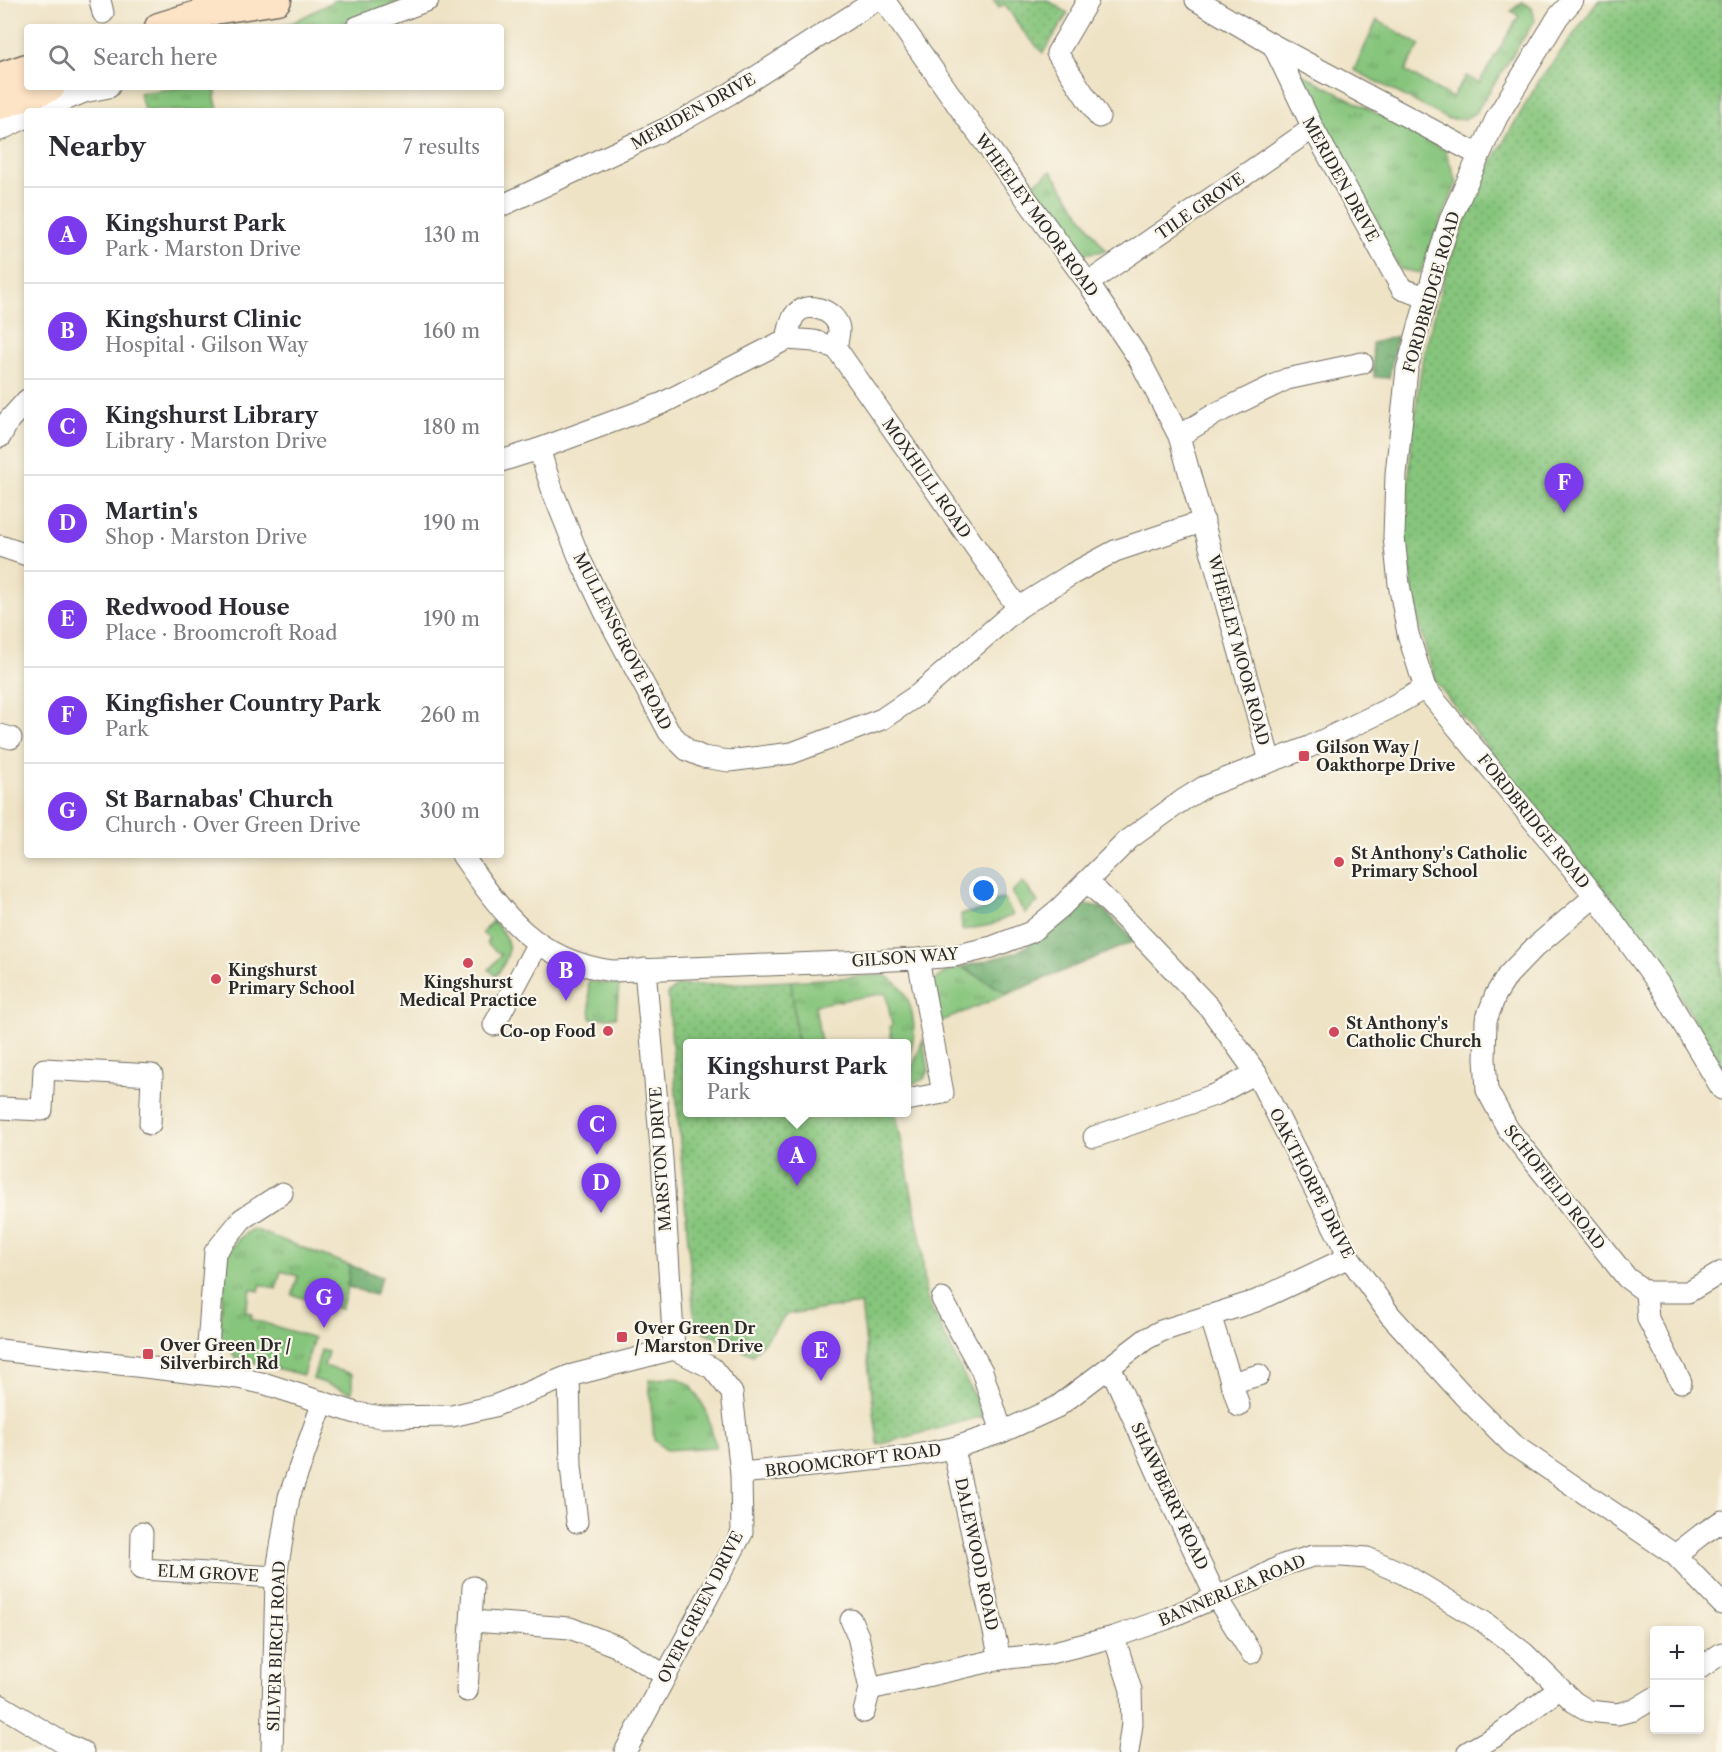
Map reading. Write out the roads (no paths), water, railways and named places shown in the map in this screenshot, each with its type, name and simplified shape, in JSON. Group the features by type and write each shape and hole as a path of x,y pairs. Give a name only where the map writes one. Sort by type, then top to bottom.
{"main road":[{"path":"169,24 214,10 277,0"},
{"path":"224,24 277,0"},
{"path":"0,77 24,69"},
{"path":"0,105 42,90"}],"street":[{"path":"365,24 428,0"},
{"name":"MERIDEN DRIVE","path":"504,205 676,124 731,93 876,0"},
{"name":"WHEELEY MOOR ROAD","path":"884,0 1088,284 1139,359 1179,436 1270,761"},
{"path":"1088,0 1057,53 1099,117"},
{"path":"1196,0 1273,45 1479,155"},
{"name":"FORDBRIDGE ROAD","path":"1573,0 1558,17 1497,117 1451,217 1407,369 1399,439 1394,537 1408,634 1425,688 1595,896 1661,987 1722,1089"},
{"name":"MERIDEN DRIVE","path":"1273,45 1312,128 1402,289 1426,297"},
{"path":"45,108 94,90"},
{"path":"0,130 24,118"},
{"name":"TILE GROVE","path":"1088,284 1312,128"},
{"path":"504,460 663,403 787,339 813,341 836,348 839,328 835,318 816,308 801,310 794,315 787,339"},
{"name":"MOXHULL ROAD","path":"836,348 1018,608"},
{"path":"1179,436 1215,414 1287,379 1362,363"},
{"path":"0,437 9,420 24,403"},
{"name":"MULLENSGROVE ROAD","path":"539,449 553,492 579,557 605,612 669,732 687,750 703,758 729,761 792,753 882,719 919,694 1018,608 1072,573 1115,551 1204,521"},
{"path":"0,546 24,554"},
{"name":"GILSON WAY","path":"464,858 521,932 537,945 595,969 612,971 954,956 992,947 1031,932 1060,908 1129,839 1204,787 1309,747 1388,709 1425,688"},
{"name":"OAKTHORPE DRIVE","path":"1087,881 1209,1007 1256,1073 1349,1257 1390,1315 1463,1395 1512,1444 1675,1555 1722,1604"},
{"name":"SCHOFIELD ROAD","path":"1595,896 1536,947 1508,975 1496,994 1486,1020 1487,1090 1515,1138 1627,1278 1647,1292"},
{"path":"494,1025 537,945"},
{"path":"911,1099 943,1093 918,959"},
{"name":"MARSTON DRIVE","path":"645,969 662,1159 674,1349"},
{"path":"0,1108 42,1110 44,1069 152,1075 150,1124"},
{"path":"1094,1137 1217,1094 1256,1073"},
{"path":"206,1373 215,1252 243,1218 282,1193"},
{"name":"BROOMCROFT ROAD","path":"741,1473 911,1456 953,1448 1002,1432 1057,1407 1146,1339 1161,1331 1256,1301 1349,1257"},
{"path":"1681,1382 1648,1319 1647,1292 1688,1292 1722,1272"},
{"path":"942,1299 982,1371 1002,1432"},
{"path":"1210,1316 1239,1406"},
{"path":"0,1350 206,1373 266,1384 356,1413 382,1417 452,1416 494,1406 569,1376 674,1349"},
{"name":"OVER GREEN DRIVE","path":"625,1752 742,1533 741,1473 732,1393 712,1368 674,1349"},
{"name":"SHAWBERRY ROAD","path":"1111,1368 1216,1597 1251,1653"},
{"path":"1231,1383 1259,1374"},
{"path":"569,1376 571,1466 577,1522"},
{"name":"SILVER BIRCH ROAD","path":"272,1752 276,1577 290,1497 322,1402"},
{"name":"DALEWOOD ROAD","path":"953,1448 1000,1659"},
{"path":"1675,1555 1722,1521"},
{"name":"ELM GROVE","path":"142,1533 141,1569 276,1577"},
{"name":"BANNERLEA ROAD","path":"870,1689 1000,1659 1046,1654 1114,1637 1166,1619 1255,1580 1283,1565 1313,1556 1366,1558 1402,1573 1484,1622 1524,1653 1574,1702 1590,1711 1617,1714 1634,1710 1650,1700"},
{"path":"468,1691 473,1587"},
{"path":"472,1622 570,1629 616,1646 665,1675"},
{"path":"850,1632 870,1689 864,1712"},
{"path":"1114,1637 1131,1690 1132,1724 1128,1752"},
{"path":"1704,1665 1722,1653"},
{"path":"1468,1752 1501,1733 1559,1689"},
{"path":"0,1705 65,1744 83,1752"}],"place":[{"name":"Kingfisher Country Park","path":"1564,513"},
{"name":"Gilson Way / Oakthorpe Drive","path":"1304,756"},
{"name":"St Anthony's Catholic Primary School","path":"1339,862"},
{"name":"Kingshurst Medical Practice","path":"468,963"},
{"name":"Kingshurst Primary School","path":"216,979"},
{"name":"Kingshurst Clinic","path":"566,1001"},
{"name":"Co-op Food","path":"608,1031"},
{"name":"St Anthony's Catholic Church","path":"1334,1032"},
{"name":"Kingshurst Library","path":"597,1155"},
{"name":"Kingshurst Park","path":"797,1186"},
{"name":"Martin's","path":"601,1213"},
{"name":"St Barnabas' Church","path":"324,1328"},
{"name":"Over Green Dr / Marston Drive","path":"622,1337"},
{"name":"Over Green Dr / Silverbirch Rd","path":"148,1354"},
{"name":"Redwood House","path":"821,1381"}]}
